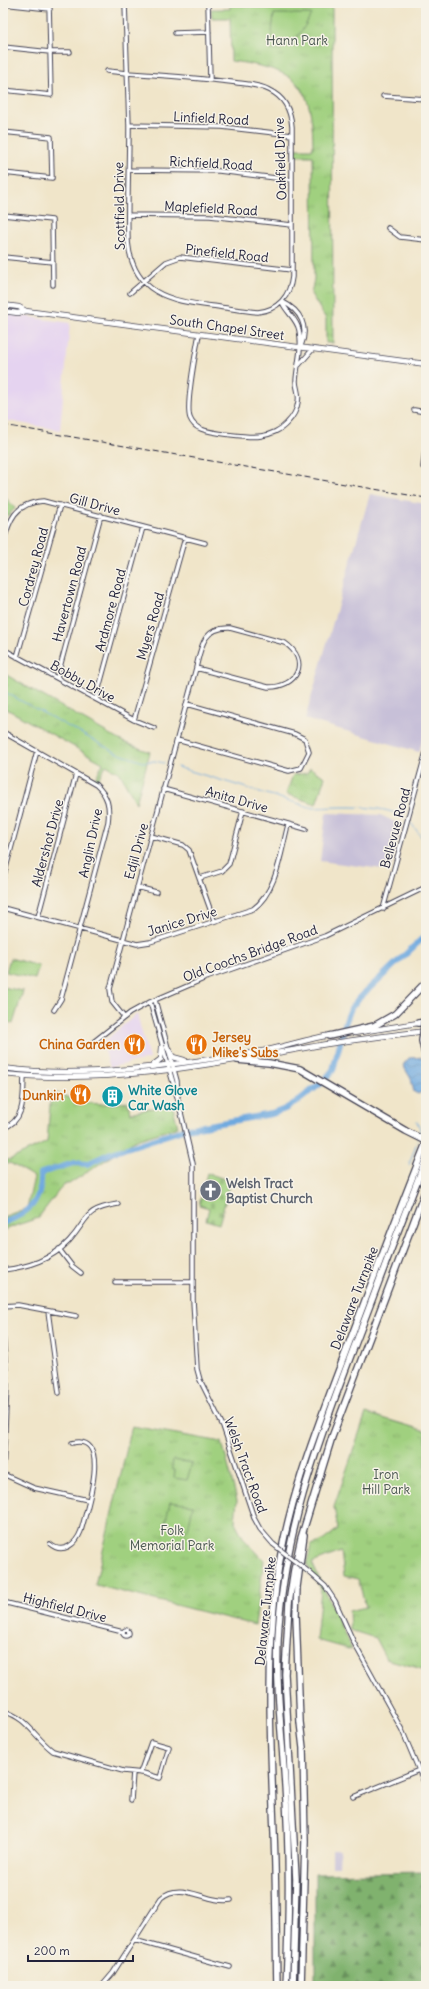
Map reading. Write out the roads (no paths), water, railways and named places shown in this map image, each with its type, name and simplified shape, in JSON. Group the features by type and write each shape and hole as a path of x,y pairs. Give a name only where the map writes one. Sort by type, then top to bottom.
{"highway":[{"path":"329,1036 374,1026 395,1014 426,982"},
{"path":"426,1009 422,1041 426,1059"},
{"path":"418,1023 426,1022"},
{"path":"237,1060 282,1065 300,1069 426,1142"},
{"name":"Delaware Turnpike","path":"277,1986 274,1834 269,1723 276,1584 286,1529 305,1462 393,1224 426,1142"},
{"name":"Delaware Turnpike","path":"286,1986 287,1838 278,1686 278,1639 290,1547 306,1480 323,1431 426,1159"},
{"name":"Delaware Turnpike","path":"293,1986 296,1879 295,1837 286,1713 285,1674 289,1603 300,1541 318,1478 332,1437 426,1189"},
{"name":"Delaware Turnpike","path":"301,1986 305,1832 296,1607 297,1587 304,1537 303,1533"}],"main road":[{"name":"South Chapel Street","path":"3,305 19,307 26,311"},
{"name":"South Chapel Street","path":"3,311 18,313 26,311 426,364"},
{"path":"351,1032 418,1023"},
{"path":"3,1074 24,1076 112,1076 237,1060 328,1044 426,1031"},
{"path":"3,1068 41,1072 110,1071 258,1052 329,1036"},
{"path":"153,1066 160,1059 165,1047 173,1057 188,1061"}],"street":[{"path":"3,90 51,95 50,3"},
{"name":"Scottfield Drive","path":"125,3 129,125 128,215 130,254 135,269 143,281 163,296 183,302 258,312 271,309 282,302"},
{"path":"208,3 210,79"},
{"path":"3,4 50,9"},
{"path":"175,33 209,32"},
{"path":"3,47 50,52 70,52"},
{"name":"Oakfield Drive","path":"107,71 210,79 260,86 273,92 281,99 289,112 292,135 292,270 291,285 282,302"},
{"path":"383,96 426,99"},
{"name":"Linfield Road","path":"129,125 222,127 292,135"},
{"path":"3,132 51,137 52,178 3,173"},
{"name":"Richfield Road","path":"128,170 214,171 292,180"},
{"path":"3,215 52,220 53,285"},
{"name":"Maplefield Road","path":"128,215 216,216 292,225"},
{"path":"388,228 400,237 426,240"},
{"path":"3,257 53,262"},
{"name":"Pinefield Road","path":"130,293 166,262 183,257 292,270"},
{"path":"199,334 189,411 193,423 202,430 256,437 269,434 279,430 290,420 297,407 299,395 296,382 300,348 305,337 303,323 289,306 282,302"},
{"path":"298,366 313,349"},
{"path":"414,410 426,412"},
{"path":"423,467 426,441"},
{"name":"Gill Drive","path":"3,544 4,533 15,513 28,503 43,501 205,543"},
{"name":"Cordrey Road","path":"17,657 60,505"},
{"name":"Havertown Road","path":"57,678 101,516"},
{"name":"Ardmore Road","path":"96,699 143,526"},
{"name":"Myers Road","path":"134,720 185,538"},
{"name":"Edjil Drive","path":"124,1017 112,1002 110,995 137,887 163,789 187,704 191,686 196,668 204,640 209,634 221,628 230,628 285,643 292,648 298,661 295,676 286,686 277,688 196,668"},
{"name":"Bobby Drive","path":"3,649 134,720 154,728"},
{"path":"177,740 289,771 301,768 309,752 305,739 295,734 187,704"},
{"name":"Anglin Drive","path":"3,732 96,785 107,798 109,812 62,999 54,1010"},
{"path":"3,879 37,751"},
{"name":"Bellevue Road","path":"383,908 426,752"},
{"name":"Aldershot Drive","path":"38,917 76,774"},
{"name":"Anita Drive","path":"163,789 306,829"},
{"path":"200,878 222,871 229,864 243,811"},
{"name":"Janice Drive","path":"3,908 123,940 144,944 214,920 253,909 264,899 272,884 288,825"},
{"path":"151,836 187,847 192,854 214,920"},
{"path":"137,887 156,892"},
{"name":"Old Coochs Bridge Road","path":"87,1047 124,1017 150,1002 206,978 316,939 426,887"},
{"name":"Welsh Tract Road","path":"155,1000 169,1064 187,1133 194,1172 193,1282 195,1354 198,1374 222,1426 254,1518 260,1529 273,1544 310,1573 332,1596 354,1643 396,1718 426,1787"},
{"name":"Welsh Tract Road","path":"150,1002 165,1047"},
{"path":"3,1128 13,1123 21,1113 24,1076"},
{"path":"3,1270 32,1266 69,1241 92,1211 118,1204"},
{"path":"59,1249 72,1266 81,1273"},
{"path":"115,1282 193,1282"},
{"path":"3,1306 18,1305 76,1316"},
{"path":"48,1311 59,1393"},
{"path":"3,1334 7,1380 3,1473 34,1488 88,1500"},
{"path":"50,1544 61,1549 68,1547 77,1539 81,1531 95,1470 95,1456 91,1449 85,1444 72,1443"},
{"name":"Highfield Drive","path":"3,1602 123,1632"},
{"path":"3,1711 18,1717 28,1725 44,1744 53,1751 123,1771 160,1778 169,1747 156,1742 151,1742 140,1773"},
{"path":"353,1797 419,1770 426,1772"},
{"path":"131,1800 132,1772"},
{"path":"102,1986 113,1973 161,1898 168,1892 174,1890 183,1891 221,1902 231,1900"},
{"path":"134,1940 230,1967"}],"water":[{"path":"426,1057 426,1090 418,1094 414,1092 411,1079 403,1065 409,1058"}],"waterway":[{"path":"3,691 117,753 143,762 155,761 164,763"},
{"path":"177,767 313,808 371,808 393,812 403,816"},
{"path":"411,823 426,843"},
{"path":"3,1223 27,1211 32,1205 39,1191 41,1173 74,1163 87,1164 111,1153 186,1129 272,1114 285,1109 298,1101 324,1081 333,1070 345,1024 351,1008 358,999 426,935"},
{"path":"417,1121 420,1129 420,1136"},
{"path":"409,1165 418,1139"}],"railway":[{"path":"3,425 426,498"}],"place":[{"name":"China Garden","path":"135,1044"},
{"name":"Jersey Mike's Subs","path":"196,1044"},
{"name":"Dunkin'","path":"81,1095"},
{"name":"White Glove Car Wash","path":"112,1097"},
{"name":"Welsh Tract Baptist Church","path":"211,1190"}],"park label":[{"name":"Hann Park","path":"297,40"},
{"name":"Iron Hill Park","path":"386,1482"},
{"name":"Folk Memorial Park","path":"172,1538"}]}
